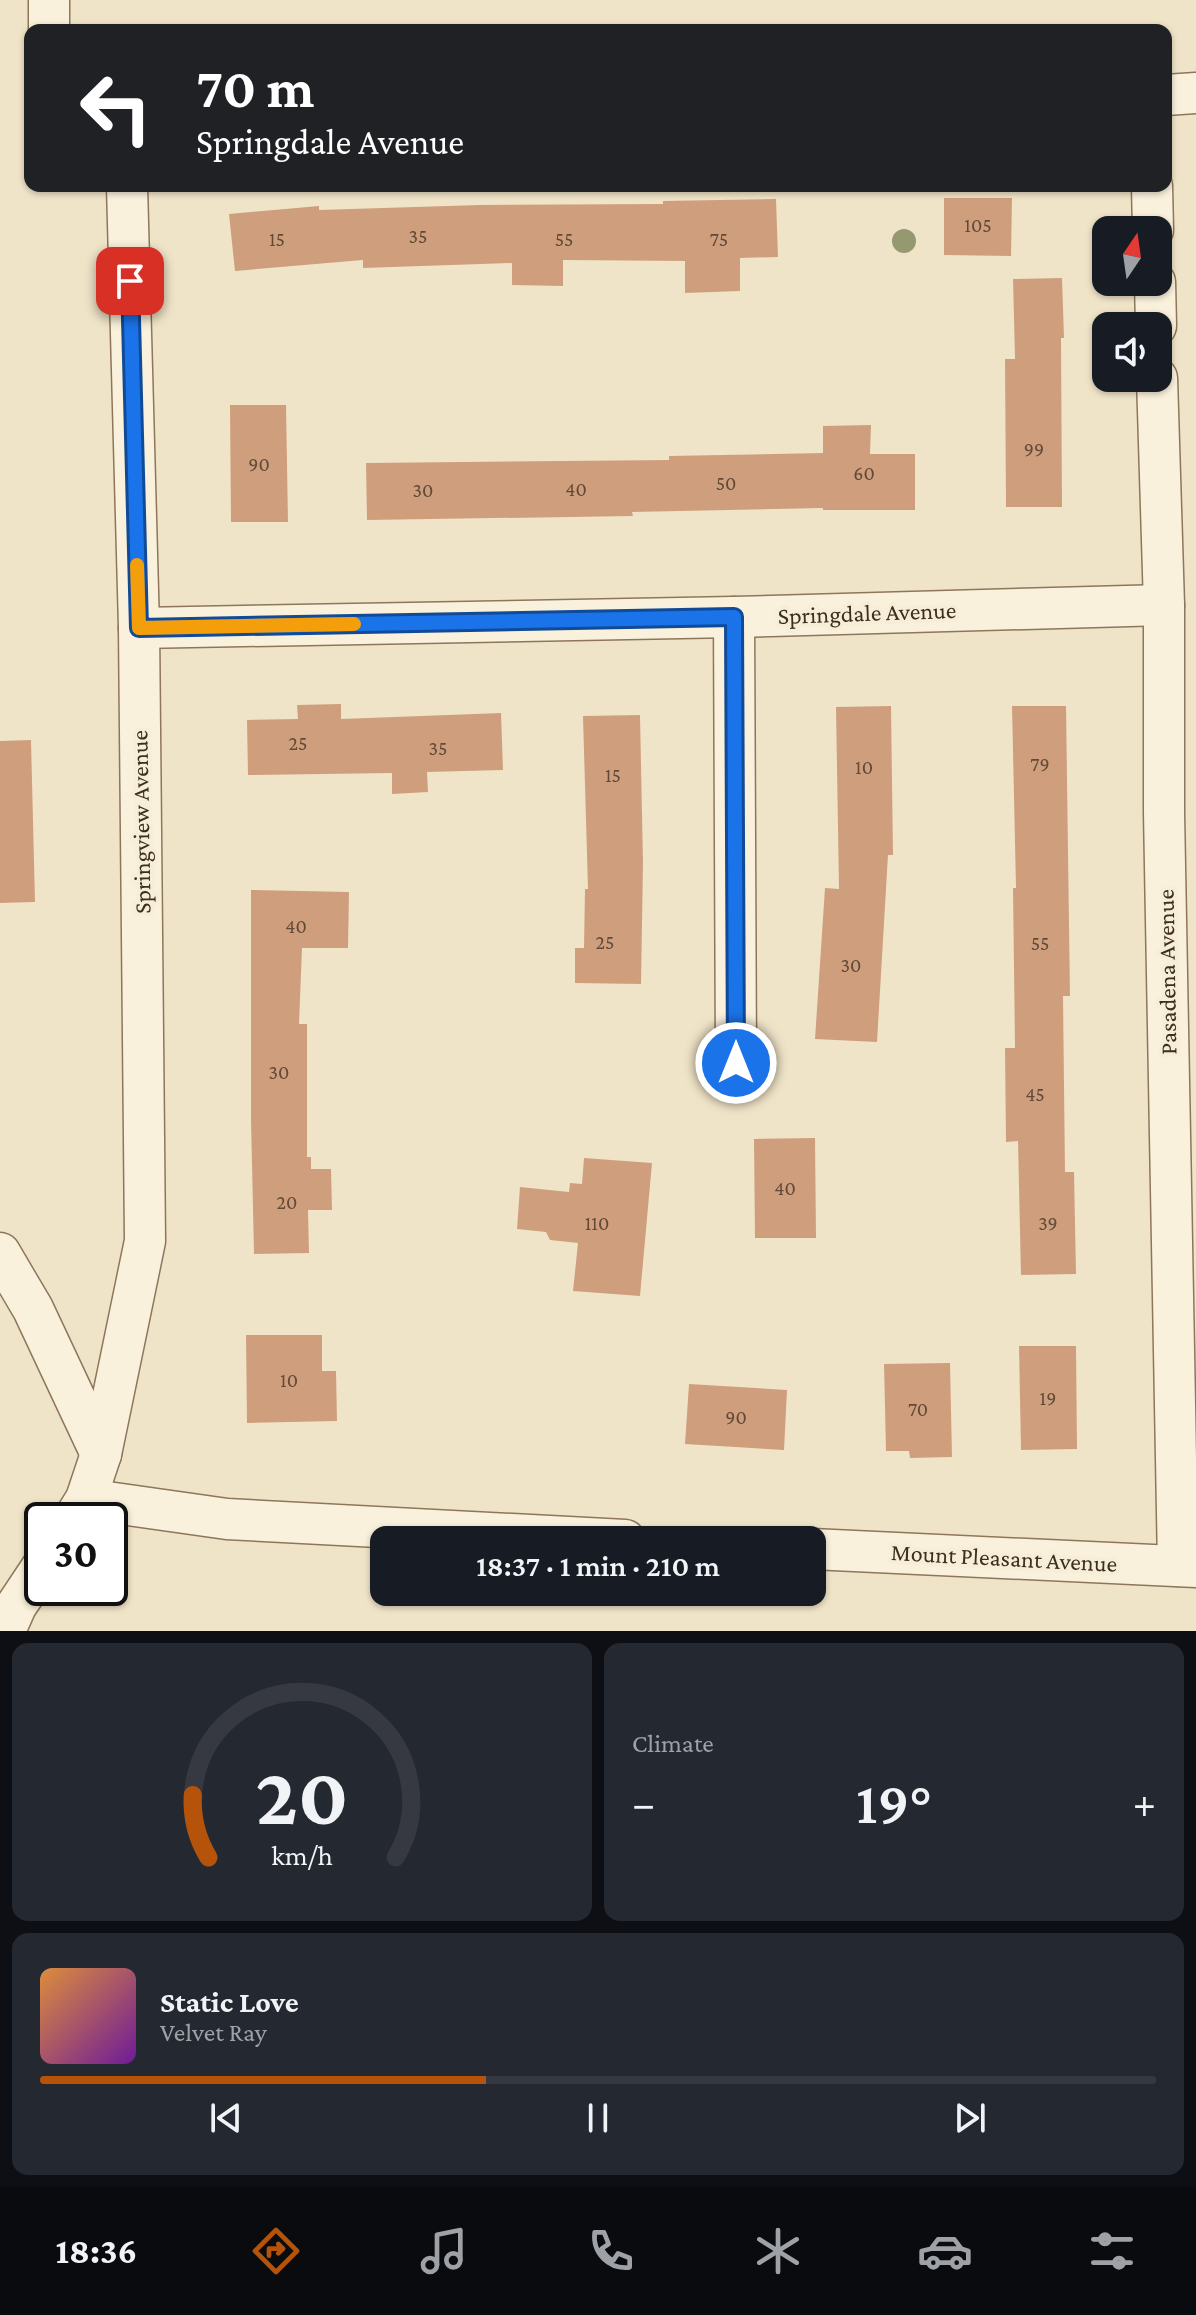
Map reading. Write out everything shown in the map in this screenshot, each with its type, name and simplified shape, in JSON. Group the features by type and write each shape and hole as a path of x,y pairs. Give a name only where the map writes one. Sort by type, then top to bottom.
{"street":[{"path":"49,0 49,24"},
{"path":"1172,95 1196,93"},
{"name":"Springview Avenue","path":"101,1454 145,1241 139,628 127,192"},
{"path":"1152,192 1153,216"},
{"name":"Pasadena Avenue","path":"1157,392 1164,605 1164,812 1187,1566"},
{"name":"Springdale Avenue","path":"139,628 1164,605"},
{"path":"734,617 736,1063"},
{"path":"0,1253 33,1309 101,1454 82,1502"},
{"path":"128,1513 370,1527"},
{"name":"Mount Pleasant Avenue","path":"826,1550 1187,1566"},
{"path":"5,1631 24,1594"}],"building":[{"path":"944,198 1012,198 1011,256 944,255"},
{"path":"776,199 778,257 740,258 740,291 685,293 685,261 563,260 563,286 512,285 512,263 363,268 363,260 235,271 229,214 319,206 319,210"},
{"path":"1062,278 1062,507 1006,507 1005,359 1015,359 1013,279"},
{"path":"230,405 286,405 288,522 231,522"},
{"path":"871,425 870,454 915,454 915,510 823,508 632,512 633,516 367,520 366,463 669,460 669,456 823,453 823,426"},
{"path":"341,704 341,719 501,713 503,770 427,772 428,792 392,794 392,773 248,775 247,720 298,719 297,705"},
{"path":"891,706 893,855 888,855 877,1042 815,1039 825,888 839,889 836,707"},
{"path":"1012,706 1066,706 1070,996 1063,996 1065,1172 1074,1172 1076,1274 1021,1275 1018,1141 1006,1142 1005,1048 1015,1048 1013,888 1016,888"},
{"path":"640,715 643,863 641,984 575,983 575,948 584,948 585,889 588,889 583,716"},
{"path":"31,740 35,902 0,903 0,741"},
{"path":"251,890 349,892 348,948 302,948 299,1024 307,1024 307,1157 311,1157 311,1169 331,1169 332,1210 308,1210 309,1253 254,1254"},
{"path":"815,1138 816,1238 755,1238 754,1139"},
{"path":"584,1158 652,1163 640,1296 573,1291 578,1243 550,1240 546,1232 517,1229 520,1187 569,1192 570,1183 582,1184"},
{"path":"246,1335 322,1335 322,1371 336,1371 337,1421 247,1423"},
{"path":"1019,1346 1076,1346 1077,1449 1021,1450"},
{"path":"950,1363 952,1457 910,1458 909,1451 886,1451 884,1364"},
{"path":"689,1384 787,1390 784,1450 685,1444"}],"slow traffic":[{"path":"137,565 139,628 354,624"}],"route":[{"path":"130,281 139,628 734,617 736,1063"}]}
